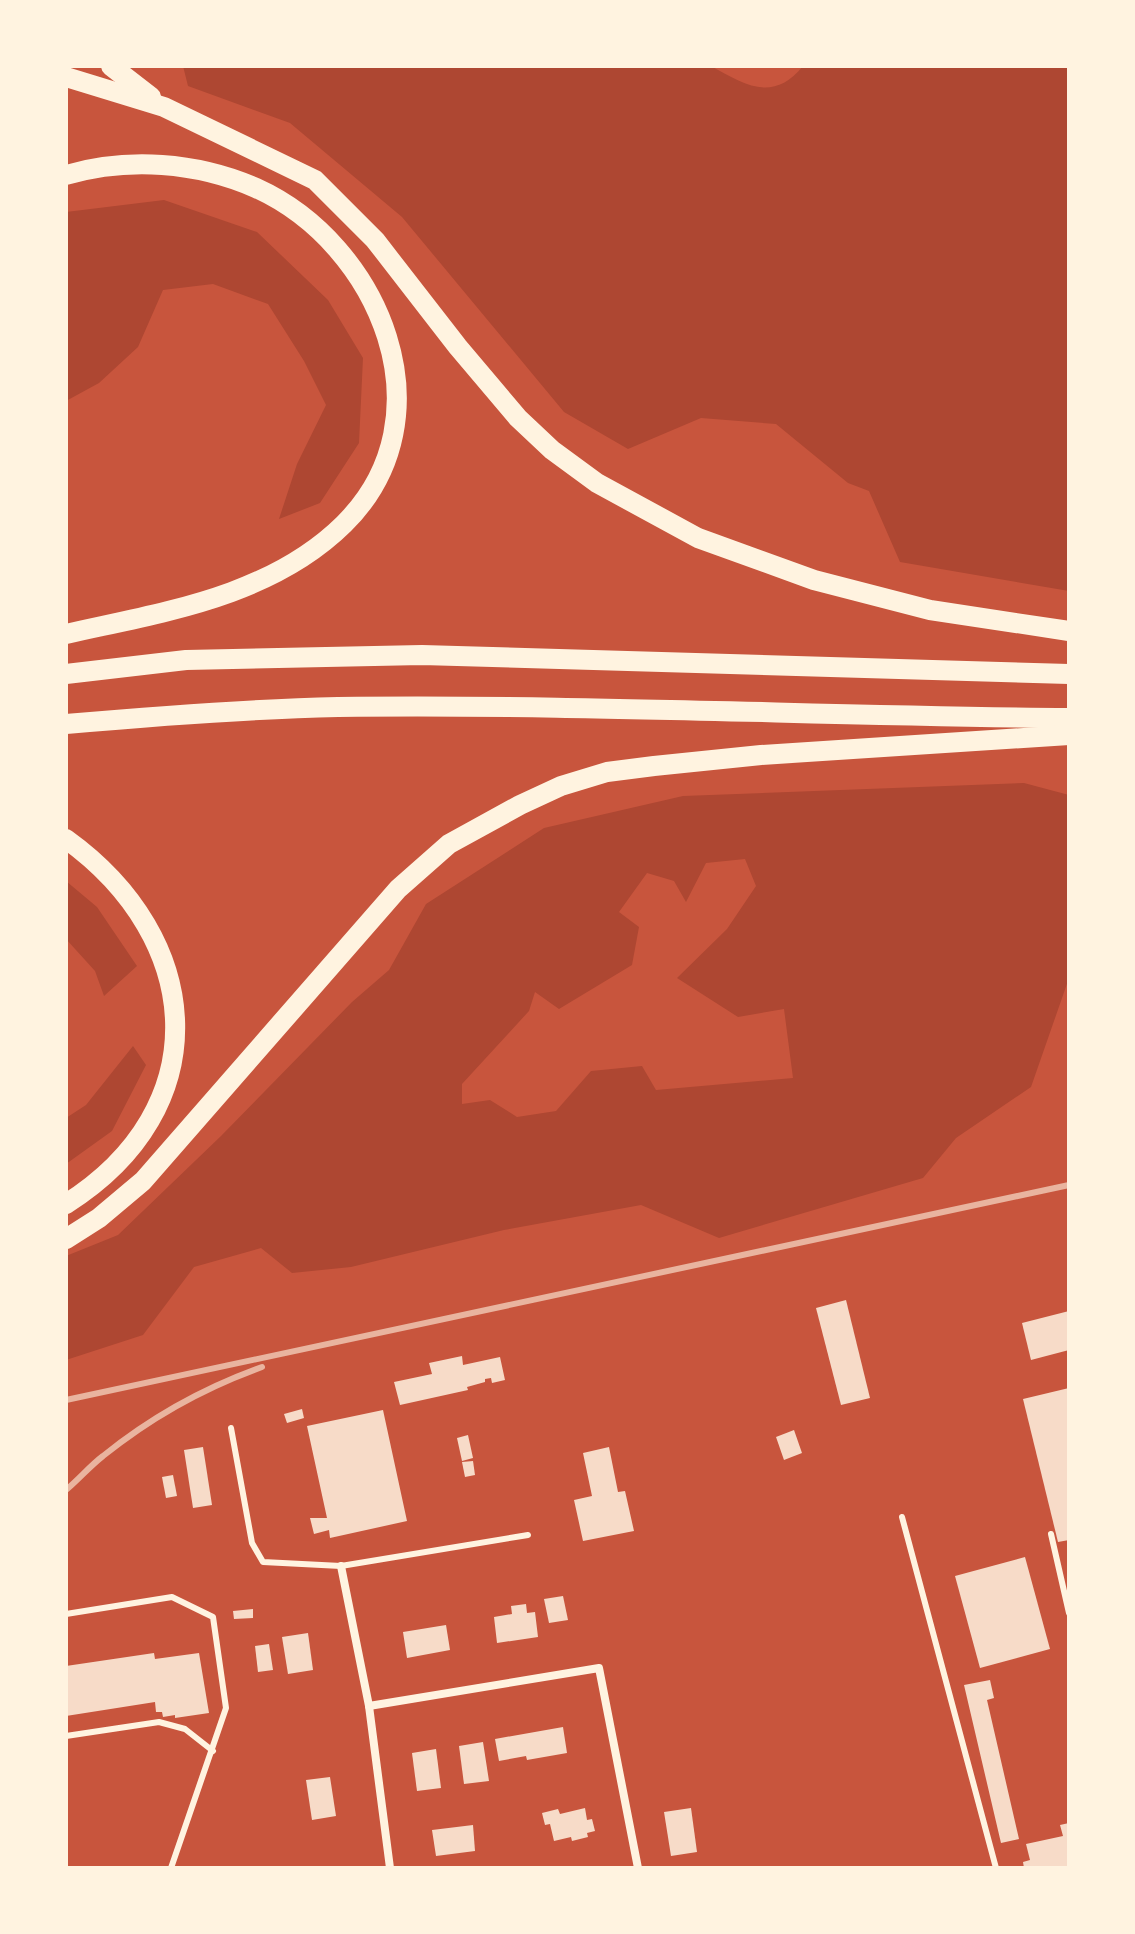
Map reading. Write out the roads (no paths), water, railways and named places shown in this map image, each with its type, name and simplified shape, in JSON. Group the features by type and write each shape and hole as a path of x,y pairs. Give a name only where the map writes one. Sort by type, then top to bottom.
{"highway":[{"path":"111,66 164,107"},
{"path":"66,77 164,107 315,180 375,240 518,418 552,450 597,483 698,538 814,580 930,610 1069,631"},
{"path":"66,175 125,165 177,166 237,181 282,203 324,236 370,295 389,339 398,398 391,442 371,489 341,526 308,552 262,580 209,601 66,634"},
{"path":"66,674 186,660 422,655 1069,674"},
{"path":"66,724 336,707 610,708 1069,718"},
{"path":"66,1239 99,1218 143,1181 398,889 449,844 520,805 572,782 607,772 654,766 777,754 1069,735"},
{"path":"66,839 109,874 139,911 164,962 175,1017 172,1061 165,1091 141,1136 114,1166 66,1204"}],"street":[{"path":"341,1566 369,1706 390,1868"},
{"path":"369,1706 599,1668 638,1868"}],"lane":[{"path":"231,1428 252,1543 263,1562 341,1566 528,1535"},
{"path":"902,1517 996,1868"},
{"path":"1051,1534 1069,1609"},
{"path":"66,1614 172,1597 213,1617 226,1708 171,1868"},
{"path":"66,1736 159,1722 185,1729 213,1751"}],"railway":[{"path":"66,1400 1069,1185"},
{"path":"66,1490 103,1456 159,1416 199,1394 262,1367"}]}
